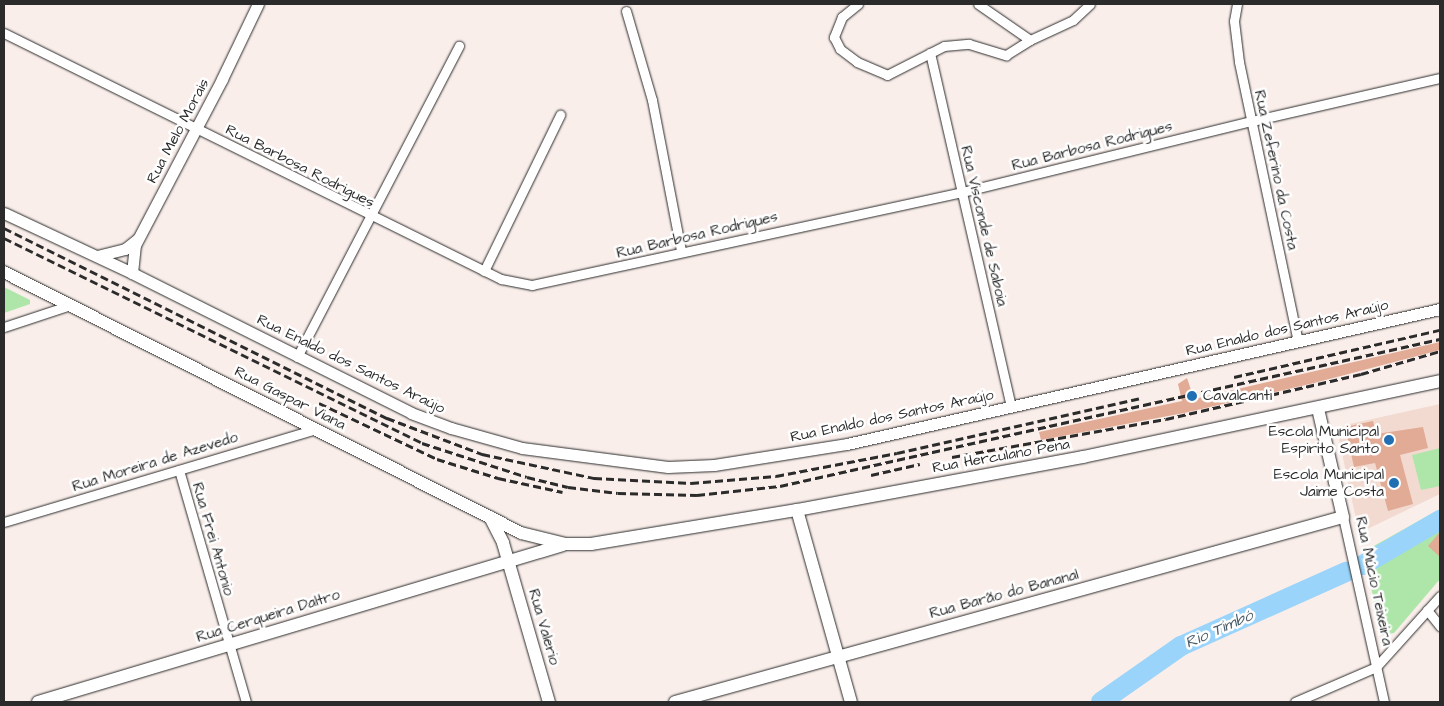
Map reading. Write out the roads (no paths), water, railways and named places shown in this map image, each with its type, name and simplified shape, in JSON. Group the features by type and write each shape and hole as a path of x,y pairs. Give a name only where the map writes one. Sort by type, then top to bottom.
{"main road":[{"name":"Rua Gaspar Viana","path":"4,272 520,533 565,544"},
{"name":"Rua Herculano Pena","path":"565,544 591,544 797,510 1083,457 1318,409 1440,381"},
{"name":"Rua Múcio Teixeira","path":"1318,409 1343,516"},
{"path":"797,510 851,702"},
{"name":"Rua Barão do Bananal","path":"675,702 1343,516"},
{"path":"489,517 499,532 507,562"},
{"name":"Rua Cerqueira Daltro","path":"38,702 565,544"},
{"name":"Rua Valerio","path":"507,562 549,702"}],"street":[{"name":"Rua Melo Morais","path":"132,273 131,259 138,239 258,4"},
{"path":"858,4 842,16 834,37 840,49 857,62 887,75 910,66 930,53 954,44 970,44 1006,55 1012,54 1030,40 1073,20 1090,4"},
{"path":"978,4 1030,40"},
{"name":"Rua Zeferino da Costa","path":"1236,4 1236,41 1298,341"},
{"path":"626,11 652,100 681,251"},
{"name":"Rua Barbosa Rodrigues","path":"4,33 370,216 517,285 568,280 681,251 962,192 1252,120 1440,78"},
{"path":"297,356 459,46"},
{"name":"Rua Visconde de Saboia","path":"930,53 1011,407"},
{"path":"484,271 560,115"},
{"name":"Rua Enaldo dos Santos Araújo","path":"4,213 132,273 411,413 451,428 522,448 668,467 714,465 847,444 1440,309"},
{"path":"97,256 125,249 138,239"},
{"path":"4,327 70,305"},
{"name":"Rua Moreira de Azevedo","path":"4,522 315,429"},
{"name":"Rua Frei Antonio","path":"178,470 246,702"},
{"name":"Rua Múcio Teixeira","path":"1343,516 1384,702"},
{"path":"1295,702 1376,667 1440,596"},
{"path":"1427,610 1440,626"}],"waterway":[{"name":"Rio Timbó","path":"1363,565 1440,520"},
{"name":"Rio Timbó","path":"1101,702 1181,646 1346,572"}],"railway":[{"path":"4,228 387,418 482,454 594,478 691,483 776,476 897,453 1141,398"},
{"path":"4,238 422,443 527,477 568,487 618,493 697,495 780,486 1440,339"},
{"path":"1234,377 1440,330"},
{"path":"952,457 1166,419 1361,374 1440,351"},
{"path":"319,403 437,459 498,478 562,492"},
{"path":"871,475 920,464"}],"place":[{"name":"Cavalcanti","path":"1192,396"},
{"name":"Escola Municipal Espirito Santo","path":"1389,440"},
{"name":"Escola Municipal Jaime Costa","path":"1394,483"}]}
